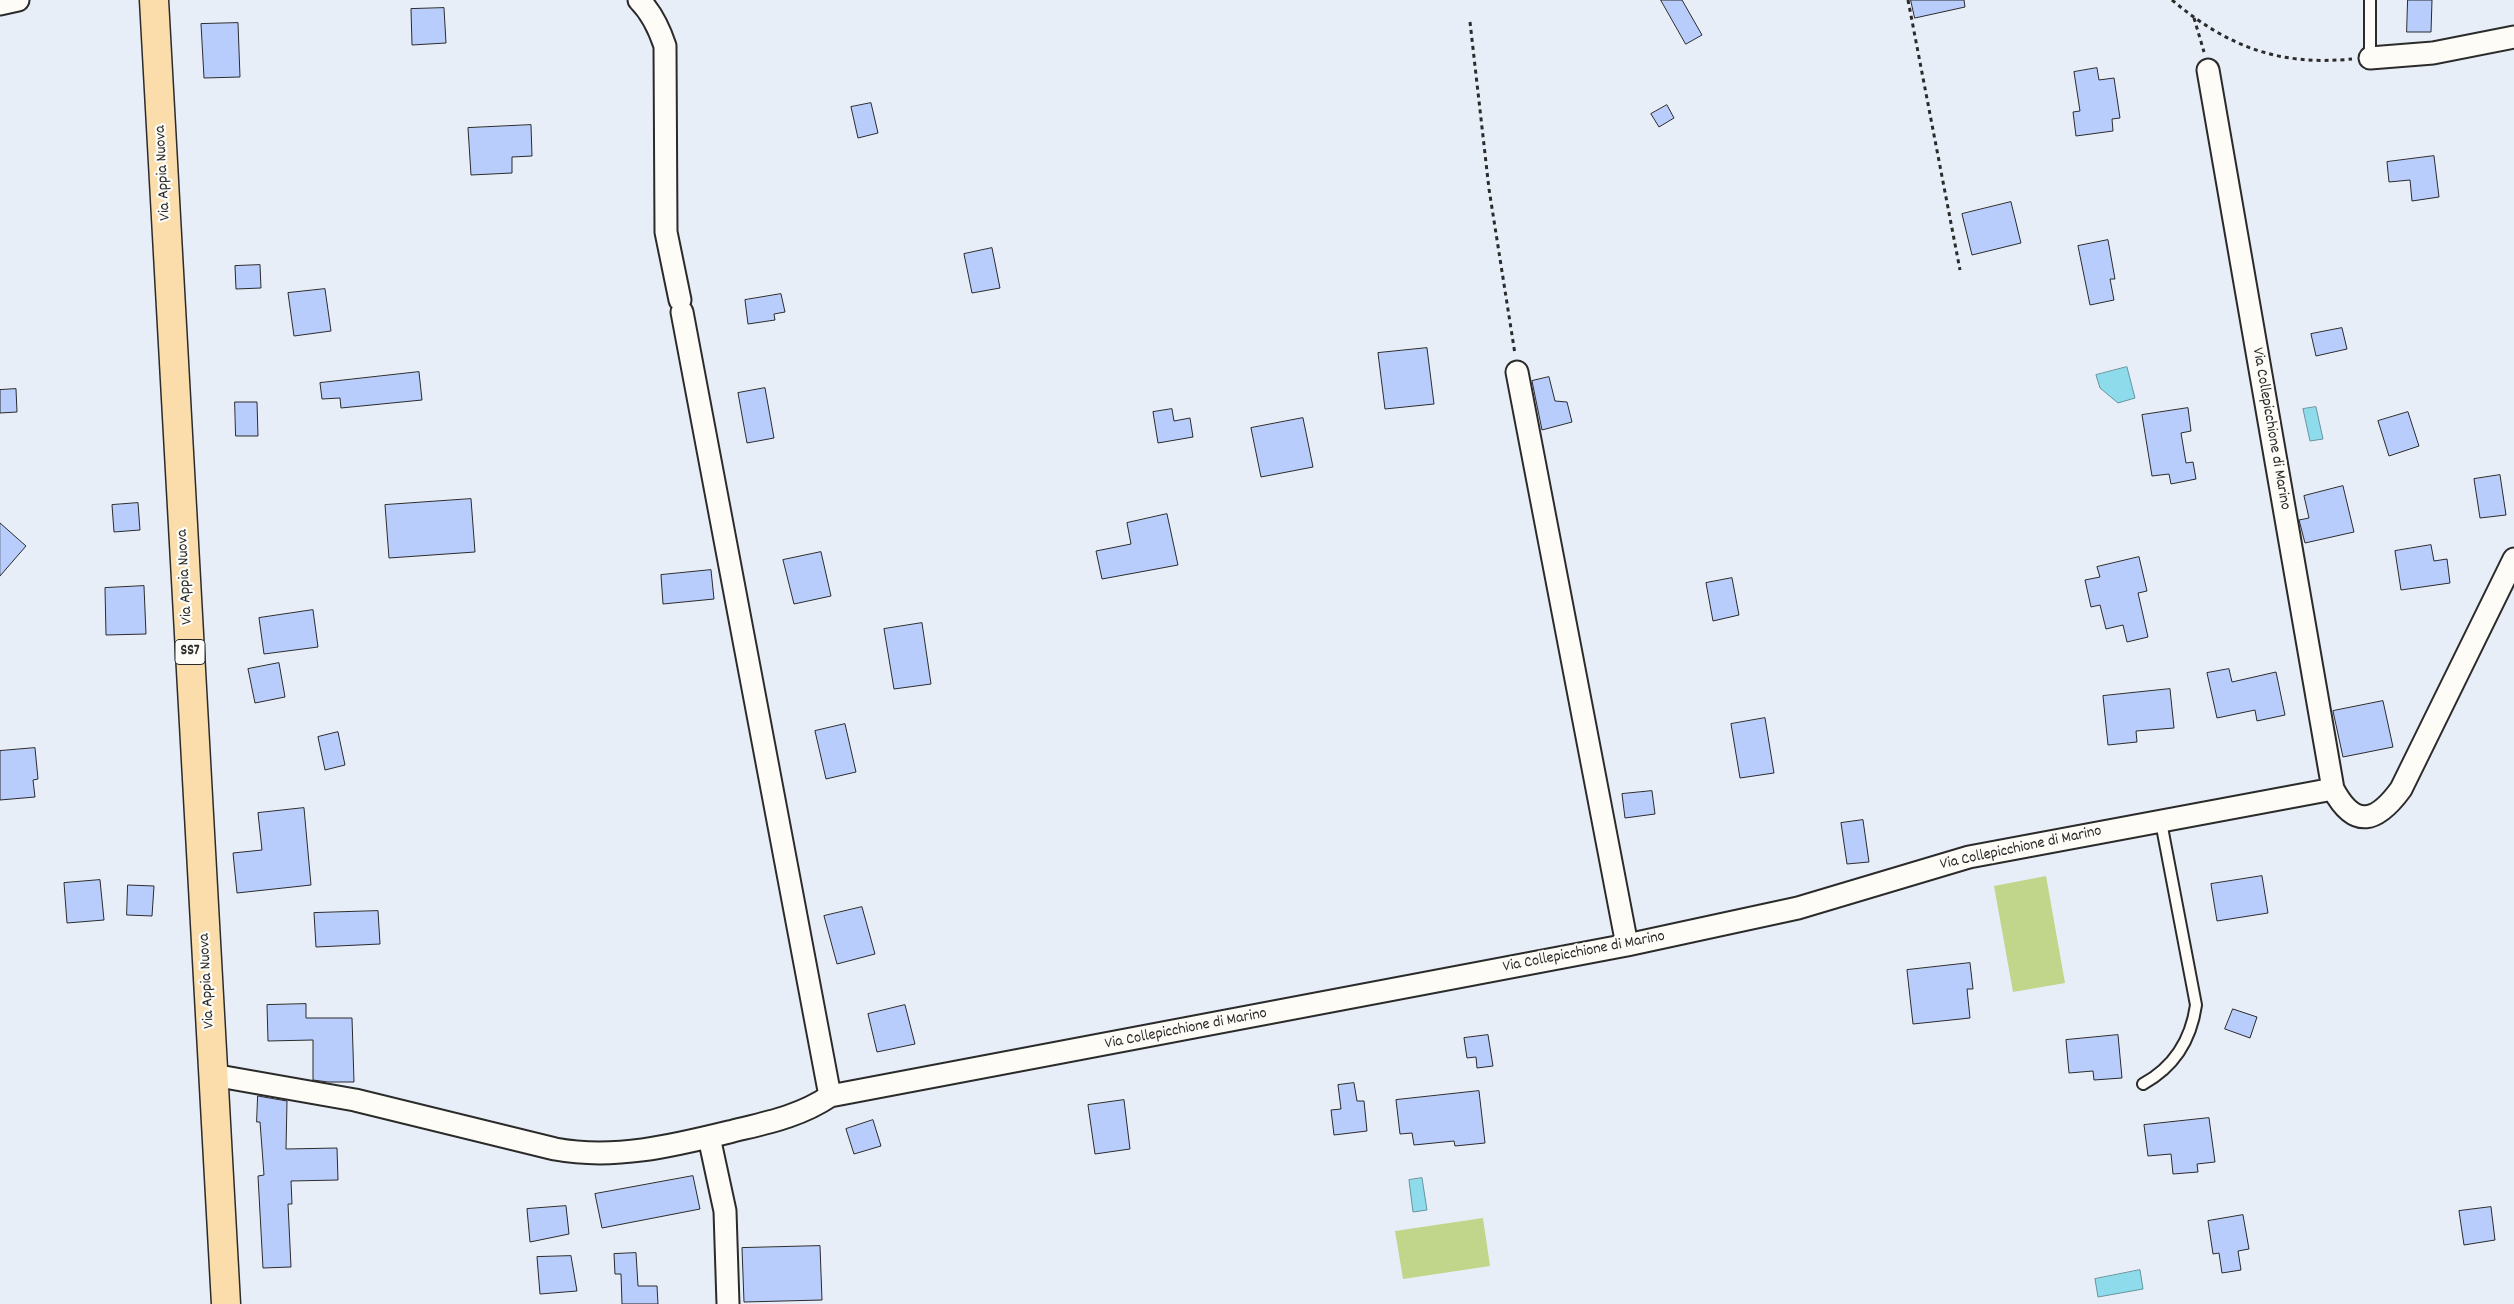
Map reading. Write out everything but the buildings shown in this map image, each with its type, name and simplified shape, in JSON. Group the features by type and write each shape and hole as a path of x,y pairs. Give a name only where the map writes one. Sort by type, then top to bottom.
{"main road":[{"name":"Via Appia Nuova","path":"154,0 226,1304"}],"street":[{"path":"0,4 18,0"},
{"path":"213,1075 355,1100 570,1152 619,1153 709,1137 802,1113 830,1096 666,232 665,46 658,27 647,8 639,0"},
{"path":"2370,58 2433,53 2514,37"},
{"name":"Via Collepicchione di Marino","path":"2208,70 2333,789 2343,804 2363,818 2376,816 2395,798 2406,781 2514,559"},
{"path":"1517,372 1627,945"},
{"name":"Via Collepicchione di Marino","path":"830,1096 1627,945 1798,908 1969,857 2333,789"},
{"path":"709,1137 725,1211 728,1304"}],"lane":[{"path":"2370,0 2370,58"},
{"path":"2143,1084 2156,1077 2180,1051 2193,1024 2196,1005 2161,822"}],"path":[{"path":"1908,0 1960,270"},
{"path":"2172,0 2194,17 2244,45 2274,57 2316,62 2370,58"},
{"path":"2194,17 2208,70"},
{"path":"1470,22 1489,189 1517,372"}],"green space":[{"path":"2046,876 2065,983 2013,992 1994,886"},
{"path":"1483,1218 1490,1266 1403,1279 1395,1231"}],"water":[{"path":"2127,367 2135,398 2118,403 2100,388 2096,375"},
{"path":"2316,407 2323,439 2310,441 2303,409"},
{"path":"1422,1178 1427,1210 1413,1212 1409,1180"},
{"path":"2140,1270 2143,1289 2098,1297 2095,1279"}]}
